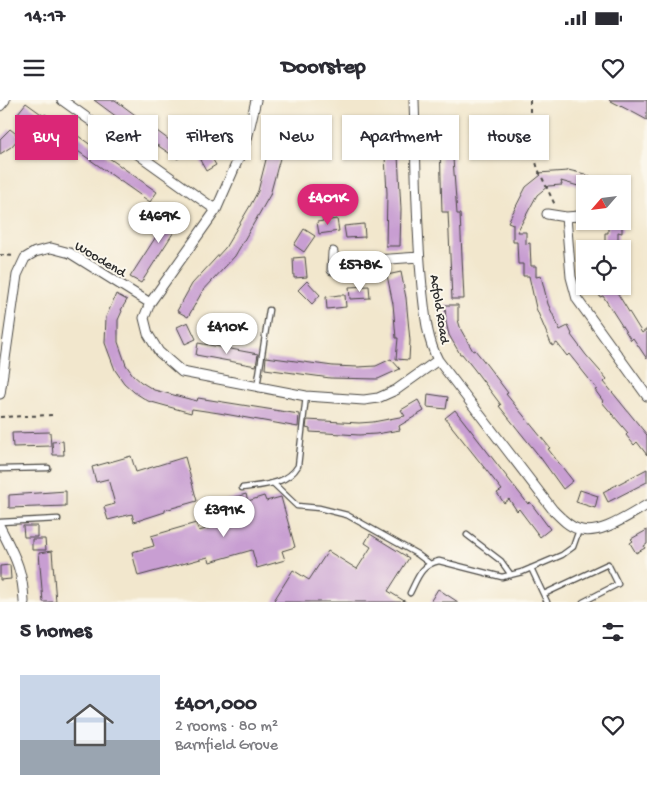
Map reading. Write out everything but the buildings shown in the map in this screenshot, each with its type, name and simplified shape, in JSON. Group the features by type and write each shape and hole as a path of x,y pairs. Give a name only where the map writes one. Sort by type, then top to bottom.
{"street":[{"path":"0,106 5,100"},
{"path":"62,100 216,210"},
{"path":"256,100 247,139 216,210 150,303 144,318 148,334 159,352 182,372 306,396 364,400 378,398 396,390 438,360"},
{"name":"Acfold Road","path":"414,100 419,257 430,345 438,360 553,510 569,525 579,530"},
{"path":"547,214 563,217 576,216"},
{"path":"563,217 577,299 647,396"},
{"name":"Woodend","path":"25,258 35,252 51,248 70,253 150,303"},
{"path":"333,252 332,267 419,257"},
{"path":"0,394 17,275 25,258"},
{"path":"579,530 594,530 609,526 647,505"},
{"path":"0,526 20,567 24,587 24,602"}],"lane":[{"path":"257,387 270,310"},
{"path":"242,488 274,484 293,474 298,466 306,396"},
{"path":"0,469 48,468"},
{"path":"274,484 297,506 319,508 346,515 417,554 429,563"},
{"path":"0,522 58,519"},
{"path":"410,593 424,568 429,563 439,561 502,578 562,555 573,547 579,530"},
{"path":"468,535 501,560 511,575"},
{"path":"544,594 608,564 618,584 583,602"},
{"path":"531,568 547,602"}],"path":[{"path":"530,100 530,142 538,169 563,217"},
{"path":"0,255 25,258"},
{"path":"0,417 53,415"}]}
